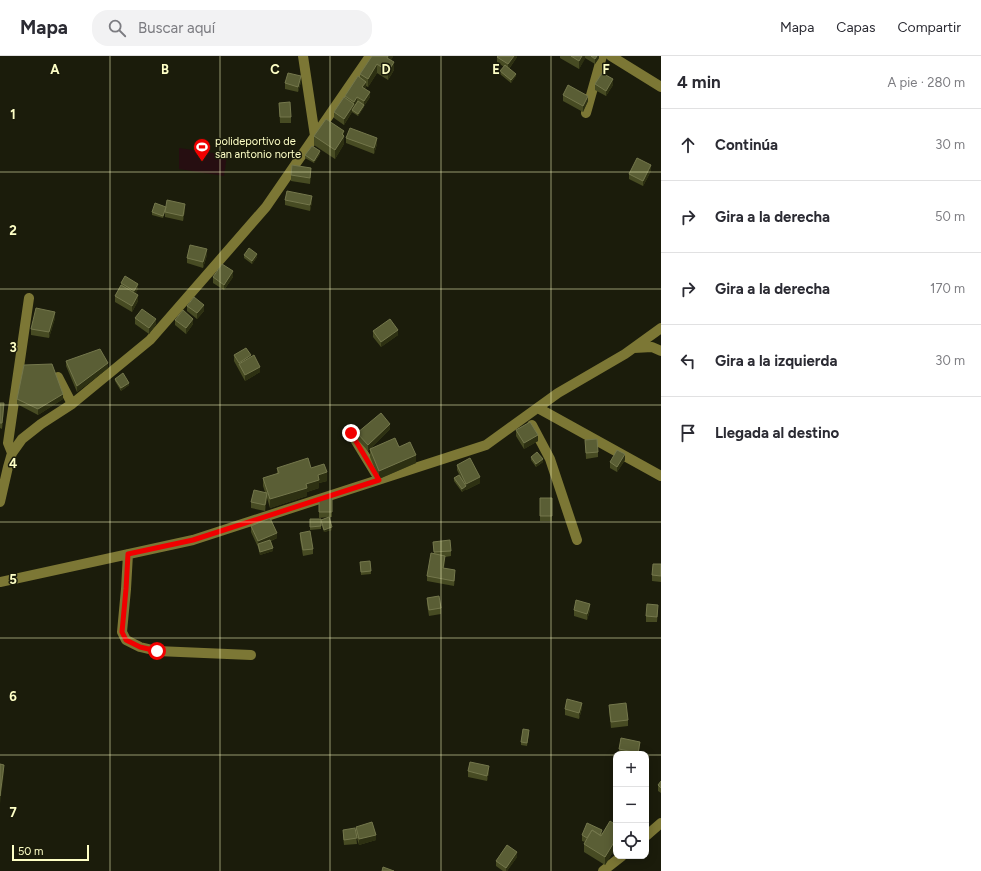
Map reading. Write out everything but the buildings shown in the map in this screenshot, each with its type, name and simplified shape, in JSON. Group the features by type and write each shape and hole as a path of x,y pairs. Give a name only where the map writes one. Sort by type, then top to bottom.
{"street":[{"path":"303,56 315,136"},
{"path":"0,502 12,453 22,439 41,424 72,404 150,340 266,207 370,56"},
{"path":"586,113 602,56"},
{"path":"611,56 661,86"},
{"path":"12,453 8,443 29,298"},
{"path":"0,582 193,540 486,445 558,393 633,348 661,328"},
{"path":"633,348 652,347 661,351"},
{"path":"58,377 72,404"},
{"path":"538,408 661,476"},
{"path":"527,416 550,459 577,540"},
{"path":"351,433 379,480"},
{"path":"128,554 122,632 126,640 140,647 157,651 251,655"},
{"path":"649,834 661,824"},
{"path":"603,871 618,859"}],"shaded area":[{"name":"polideportivo de san antonio norte","path":"179,148 227,155 224,176 179,169"}],"place":[{"name":"polideportivo de san antonio norte","path":"202,162"}],"route":[{"path":"157,651 140,647 126,640 122,632 128,554 193,540 379,480 351,433"}]}
